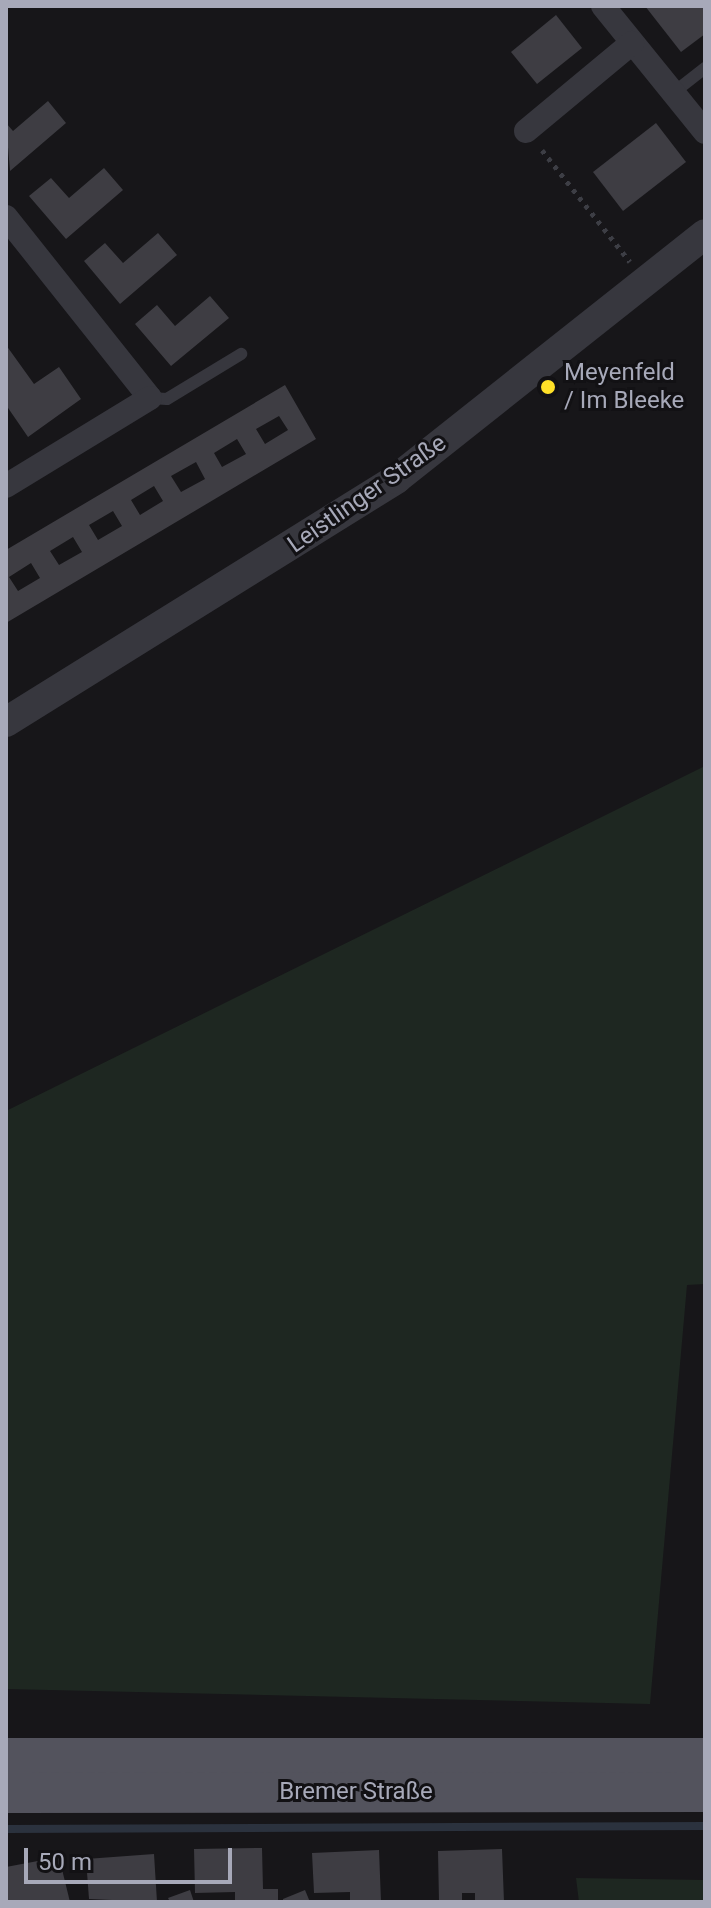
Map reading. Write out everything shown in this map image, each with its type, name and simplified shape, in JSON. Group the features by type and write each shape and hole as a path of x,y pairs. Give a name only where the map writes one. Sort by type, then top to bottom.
{"main road":[{"name":"Bremer Straße","path":"6,1758 705,1758"},
{"name":"Bremer Straße","path":"6,1793 705,1792"}],"street":[{"path":"603,6 705,132"},
{"path":"526,131 632,43"},
{"path":"6,217 150,398 6,486"},
{"name":"Leistlinger Straße","path":"6,722 396,479 705,234"}],"lane":[{"path":"673,93 705,68"},
{"path":"150,398 167,399 241,354"}],"path":[{"path":"526,131 632,265"}],"shaded area":[{"path":"705,766 705,1284 687,1285 650,1704 6,1689 6,1111"},
{"path":"576,1878 705,1880 705,1902 579,1902"}],"building":[{"path":"645,6 705,6 705,34 681,52"},
{"path":"556,15 582,48 537,84 511,52"},
{"path":"48,101 66,123 10,171 6,123 13,131"},
{"path":"656,123 686,162 623,211 593,172"},
{"path":"104,168 123,190 66,239 29,196 51,178 69,198"},
{"path":"158,233 177,255 120,304 84,261 105,243 123,263"},
{"path":"210,296 229,318 171,366 135,324 157,305 175,326"},
{"path":"6,345 34,384 59,367 81,399 28,437 6,405"},
{"path":"285,385 316,439 6,623 6,550","holes":["279,416 288,430 265,444 256,429","237,439 246,454 222,467 214,453","196,462 205,479 181,492 171,476","154,486 163,501 140,515 131,500","113,511 122,526 98,540 89,525","73,537 82,552 59,565 50,551","31,563 40,578 18,591 9,577"]},
{"path":"262,1848 263,1889 278,1889 278,1902 235,1902 235,1892 195,1893 194,1849"},
{"path":"502,1849 504,1902 475,1902 475,1893 462,1893 462,1902 439,1902 438,1851"},
{"path":"379,1850 381,1902 350,1902 350,1892 314,1893 312,1853"},
{"path":"154,1854 157,1902 89,1899 86,1859"},
{"path":"59,1857 70,1902 6,1902 6,1867"},
{"path":"190,1890 194,1902 170,1902 168,1898"},
{"path":"305,1890 310,1902 283,1902 283,1899"}],"waterway":[{"path":"6,1829 705,1826"}],"place":[{"name":"Meyenfeld / Im Bleeke","path":"548,387"}]}
